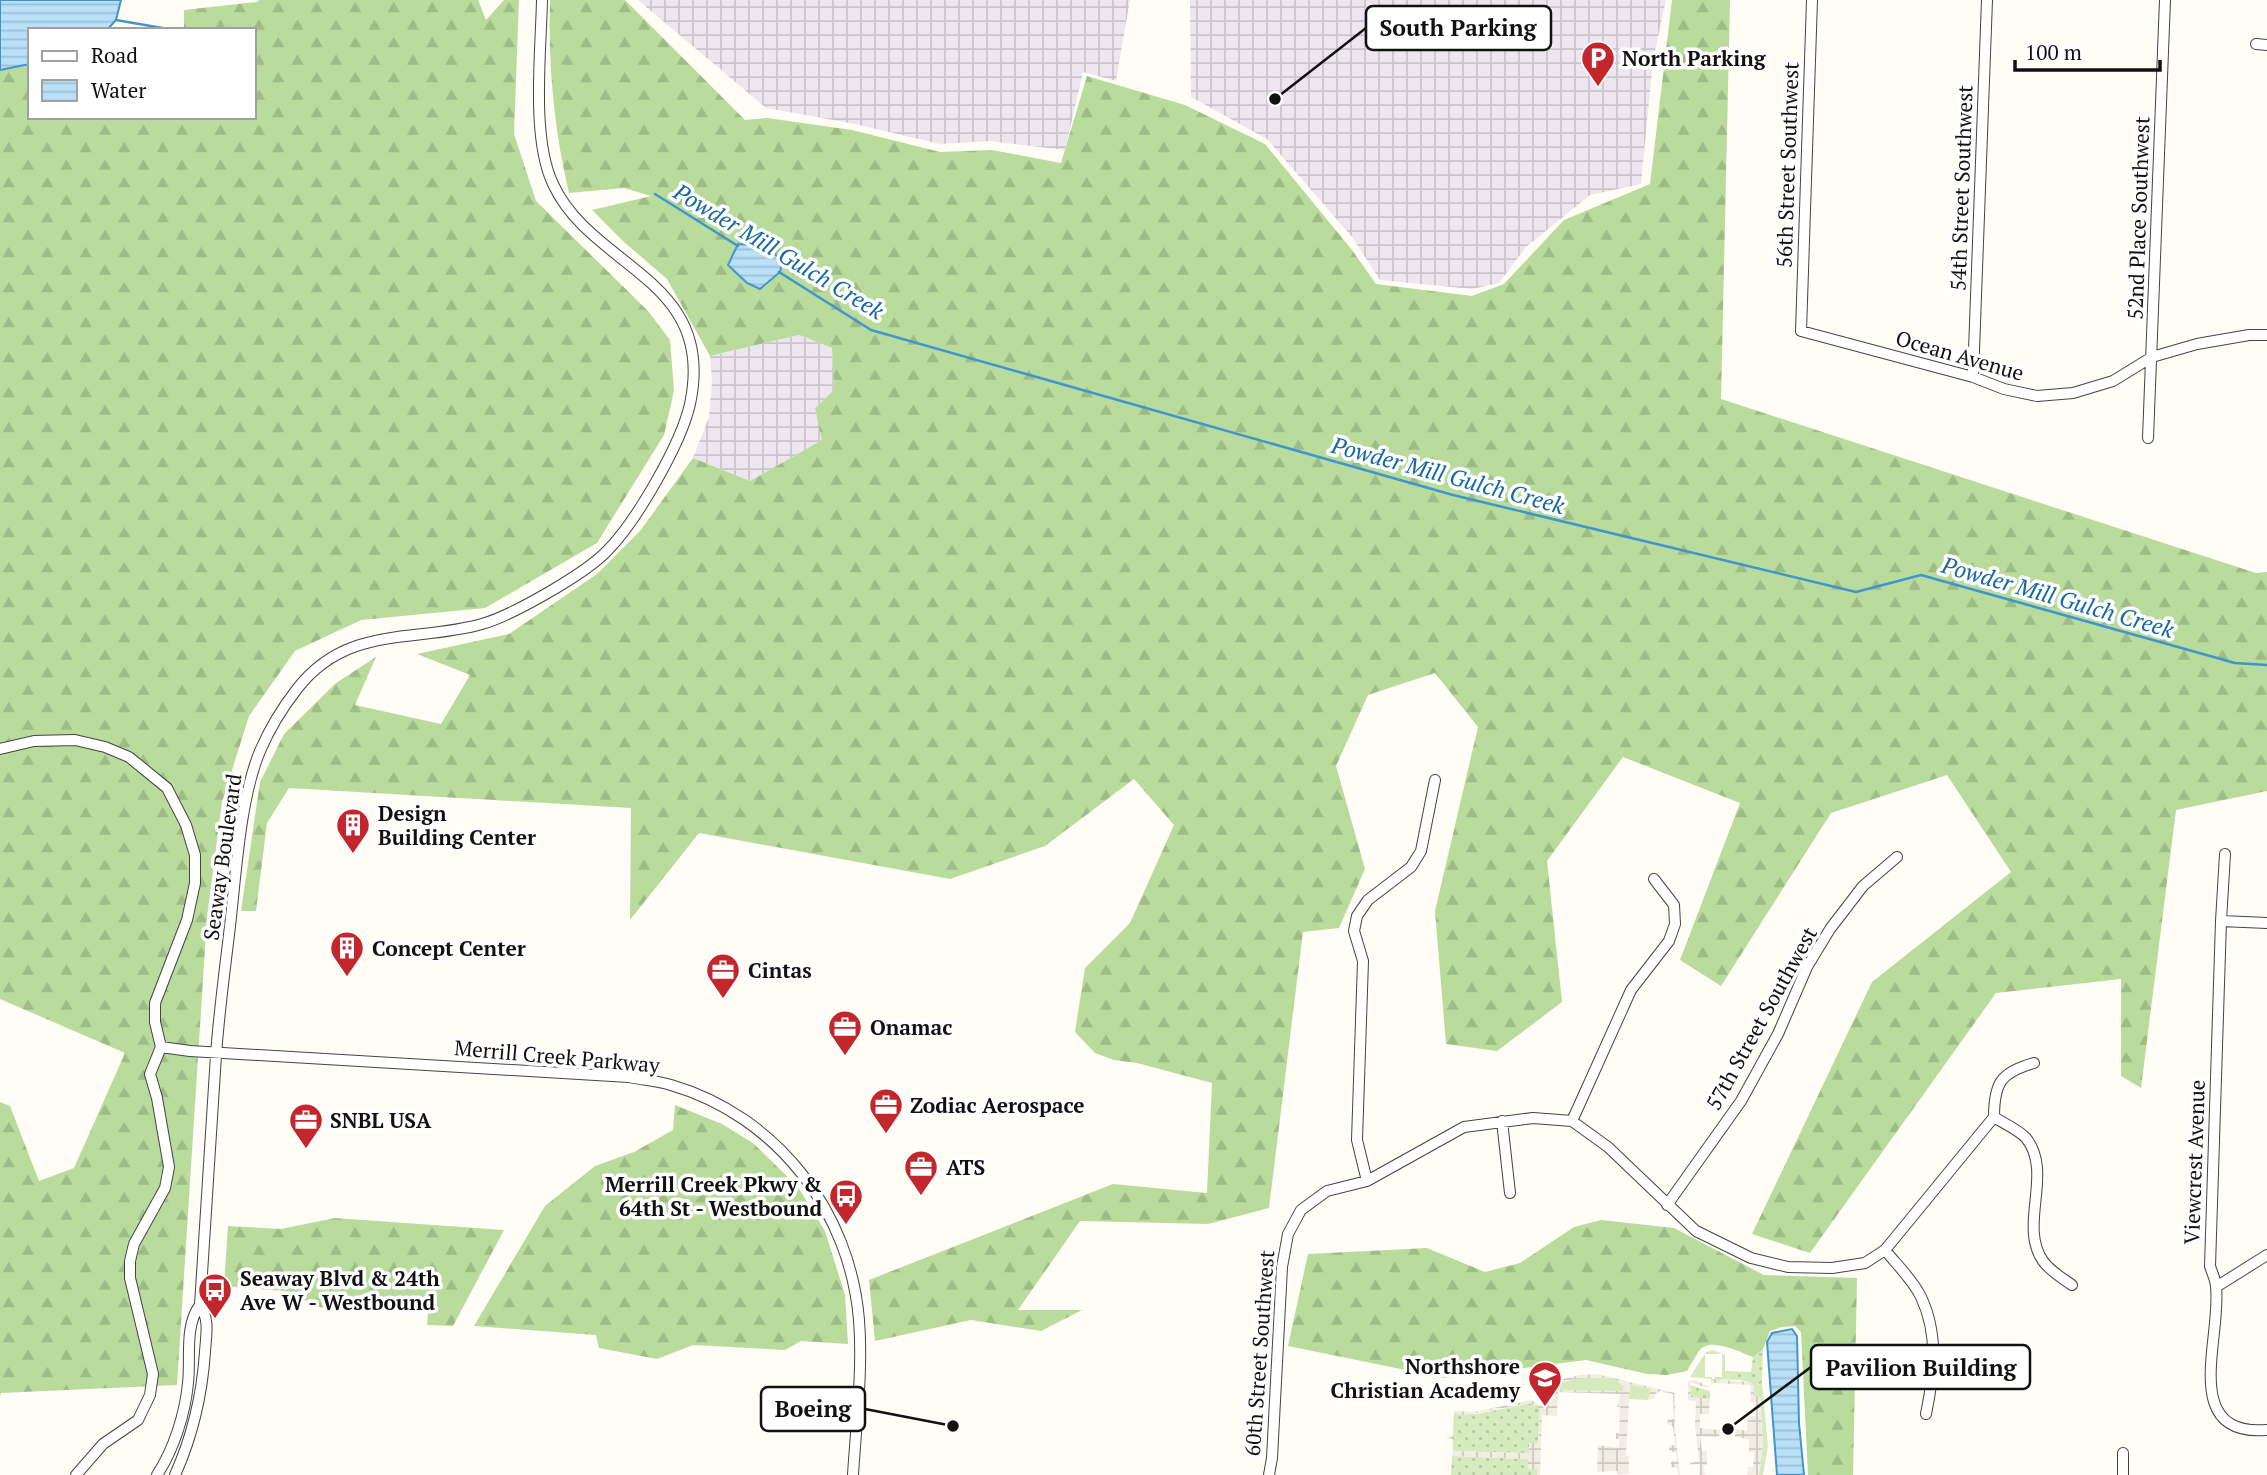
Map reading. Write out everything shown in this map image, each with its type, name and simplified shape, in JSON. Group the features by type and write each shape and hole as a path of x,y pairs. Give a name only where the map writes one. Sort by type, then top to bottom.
{"street":[{"name":"Seaway Boulevard","path":"158,1475 183,1413 188,1385 191,1316 200,1305 216,1053 248,787 260,750 298,688 319,666 357,646 380,638 486,623 560,584 596,561 626,527 667,461 681,433 689,406 693,386 693,362 688,335 672,305 660,289 597,238 572,213 553,184 545,164 540,136 542,0"},
{"name":"56th Street Southwest","path":"1801,331 1812,0"},
{"name":"54th Street Southwest","path":"1973,377 1987,0"},
{"name":"52nd Place Southwest","path":"2148,438 2165,0"},
{"name":"Ocean Avenue","path":"1801,331 1973,377 2004,389 2038,396 2073,393 2113,381 2152,357 2197,344 2249,335 2267,335"},
{"path":"0,749 34,741 75,740 105,747 129,757 167,788 186,825 195,855 195,883 187,920 155,1003 155,1022 161,1047 150,1074 169,1167 165,1188 134,1244 130,1261 130,1278 153,1374 150,1395 138,1420 103,1444 76,1475"},
{"path":"1435,780 1421,851 1411,867 1368,901 1357,916 1354,931 1363,961 1357,1140 1367,1181 1464,1127 1533,1118 1572,1121 1608,1147 1696,1231 1751,1258 1788,1267 1832,1268 1865,1263 1885,1250 1994,1117 1994,1094 2003,1077 2013,1068 2034,1063"},
{"name":"Viewcrest Avenue","path":"2225,854 2210,1266 2217,1287 2210,1391 2220,1413 2231,1427 2251,1432 2267,1430"},
{"name":"57th Street Southwest","path":"1667,1205 1741,1101 1778,1034 1807,967 1830,929 1863,886 1898,858"},
{"path":"1572,1121 1631,990 1668,942 1675,924 1674,905 1654,879"},
{"path":"2221,921 2267,923"},
{"name":"Merrill Creek Parkway","path":"161,1047 216,1053 629,1077 670,1084 696,1094 755,1128 778,1146 818,1194 847,1259 859,1321 853,1475"},
{"path":"1994,1117 2025,1138 2037,1161 2034,1241 2042,1260 2053,1272 2073,1285"},
{"path":"1502,1121 1510,1193"},
{"name":"60th Street Southwest","path":"1269,1475 1282,1267 1287,1234 1301,1210 1327,1191 1367,1181"},
{"path":"1885,1250 1921,1297 1933,1335 1934,1373 1926,1414"},
{"path":"2217,1287 2267,1255"},
{"name":"Seaway Boulevard","path":"175,1475 188,1445 203,1385 207,1316 200,1305"},
{"path":"2123,1453 2123,1475"}],"shaded area":[{"path":"638,0 1130,0 1116,81 1083,72 1065,150 989,141 940,144 855,124 766,108"},
{"path":"1190,0 1666,0 1653,60 1641,184 1590,195 1526,247 1499,283 1472,289 1380,280 1352,237 1267,139 1191,97"},
{"path":"799,335 832,348 834,390 815,408 823,440 750,481 693,458 709,417 712,381 710,356"},
{"path":"1597,1374 1675,1393 1680,1475 1677,1468 1671,1467 1671,1462 1677,1460 1676,1453 1669,1450 1669,1446 1675,1445 1673,1427 1667,1423 1668,1419 1674,1419 1673,1394 1660,1391 1655,1398 1648,1400 1651,1389 1630,1384 1626,1456 1629,1456 1629,1474 1618,1475 1617,1471 1597,1472 1598,1445 1619,1448 1616,1433 1619,1433 1620,1407 1617,1407 1620,1394 1558,1392 1557,1416 1542,1415 1540,1475 1537,1475 1537,1469 1528,1469 1528,1459 1452,1456 1453,1451 1529,1453 1529,1443 1538,1443 1540,1409 1532,1403 1465,1415 1454,1411 1475,1412 1531,1400 1545,1408 1546,1391 1551,1382","holes":["1594,1377 1615,1379 1623,1386 1623,1391 1548,1390 1552,1384 1562,1381"]},
{"path":"1711,1379 1750,1382 1754,1387 1754,1396 1760,1397 1763,1445 1759,1475 1747,1475 1748,1467 1753,1467 1754,1452 1749,1452 1749,1439 1735,1437 1736,1429 1747,1431 1748,1416 1755,1416 1756,1402 1750,1402 1749,1385 1714,1383 1706,1388 1690,1382 1691,1397 1710,1399 1709,1414 1700,1414 1700,1428 1720,1430 1719,1437 1700,1436 1702,1451 1707,1451 1707,1465 1703,1465 1707,1475 1699,1475 1700,1464 1690,1465 1699,1461 1695,1424 1696,1401 1688,1400 1688,1381 1695,1380 1708,1386"}],"green space":[{"path":"478,0 486,20 504,0 519,0 514,134 536,201 648,311 670,340 674,391 664,435 597,543 485,608 361,620 295,651 249,716 222,802 207,917 177,1385 1,1393 0,1397 0,1102 10,1106 39,1181 74,1168 125,1053 0,999 0,70 28,64 28,119 256,119 256,28 184,28 184,10 257,2"},
{"path":"550,0 625,0 745,120 767,118 852,130 940,152 992,150 1061,163 1087,76 1185,105 1265,144 1352,250 1376,284 1472,296 1504,284 1564,220 1650,184 1672,0 1730,0 1721,399 2256,573 2267,572 2267,791 2176,810 2141,1088 2121,1076 2121,979 1996,993 1810,1253 1752,1234 1872,982 2011,872 1947,775 1831,813 1721,986 1680,960 1740,803 1623,757 1547,861 1562,1002 1497,1051 1446,1044 1435,911 1478,727 1435,673 1368,695 1336,766 1365,869 1339,928 1303,932 1269,1208 1208,1224 1080,1221 1018,1310 1082,1310 1041,1331 971,1320 875,1341 869,1280 1113,1184 1207,1193 1212,1083 1095,1053 1075,1032 1085,968 1130,923 1174,825 1134,779 1045,846 950,879 699,833 630,920 631,808 289,788 267,823 256,911 241,911 260,782 284,734 336,683 376,657 355,705 441,724 470,675 417,654 509,634 597,574 640,531 693,458 750,481 822,440 815,408 834,390 832,348 799,335 710,356 667,279 592,210 651,196 624,188 569,193 553,97"},
{"path":"675,1105 722,1124 753,1143 798,1187 825,1231 845,1295 848,1344 801,1341 785,1350 693,1345 657,1359 599,1348 596,1335 474,1326 545,1206 595,1166 634,1152 673,1130"},
{"path":"335,1218 504,1230 453,1326 427,1325 429,1304 361,1295 325,1309 283,1291 224,1286 228,1226 281,1229"},
{"path":"1601,1220 1674,1228 1764,1275 1857,1278 1853,1475 1808,1475 1801,1332 1795,1326 1770,1331 1763,1349 1753,1357 1725,1346 1710,1345 1699,1351 1687,1371 1667,1375 1647,1374 1586,1360 1445,1378 1288,1346 1308,1254 1427,1248 1485,1272 1520,1263 1574,1227"},
{"path":"1763,1349 1762,1383 1754,1387 1750,1382 1730,1378 1725,1371 1751,1372 1753,1357"},
{"path":"1713,1350 1725,1355 1725,1371 1730,1378 1740,1380 1714,1379 1722,1377 1722,1354 1705,1354 1705,1377 1712,1379 1690,1377 1706,1352"},
{"path":"1588,1377 1615,1379 1623,1386 1623,1392 1548,1390 1552,1384"},
{"path":"1762,1383 1768,1446 1763,1475 1759,1475 1763,1445 1760,1397 1754,1397 1754,1387"},
{"path":"1630,1384 1651,1389 1648,1400 1629,1399"},
{"path":"1690,1385 1710,1391 1710,1399 1691,1398"},
{"path":"1532,1403 1540,1408 1538,1443 1529,1453 1453,1451 1453,1439 1446,1438 1453,1436 1454,1413 1476,1414"},
{"path":"1452,1456 1529,1459 1537,1469 1537,1475 1451,1475"}],"water":[{"path":"0,0 121,0 116,20 109,28 28,28 28,64 0,70"},
{"path":"738,244 762,246 783,260 780,272 760,289 747,283 728,265"},
{"path":"1792,1329 1797,1336 1799,1423 1804,1475 1777,1475 1767,1342 1772,1333"}],"waterway":[{"name":"Powder Mill Gulch Creek","path":"116,20 162,28"},
{"name":"Powder Mill Gulch Creek","path":"655,194 738,246"},
{"name":"Powder Mill Gulch Creek","path":"779,272 871,330 1453,495 1856,592 1921,575 2235,663 2267,665"}],"place":[{"name":"North Parking","path":"1598,88"},
{"name":"South Parking","path":"1275,99"},
{"name":"Design Building Center","path":"353,855"},
{"name":"Concept Center","path":"347,978"},
{"name":"Cintas","path":"723,1000"},
{"name":"Onamac","path":"845,1057"},
{"name":"Zodiac Aerospace","path":"886,1135"},
{"name":"SNBL USA","path":"306,1150"},
{"name":"ATS","path":"921,1197"},
{"name":"Merrill Creek Pkwy & 64th St - Westbound","path":"846,1226"},
{"name":"Seaway Blvd & 24th Ave W - Westbound","path":"215,1320"},
{"name":"Northshore Christian Academy","path":"1545,1408"},
{"name":"Boeing","path":"953,1426"},
{"name":"Pavilion Building","path":"1728,1429"}]}
